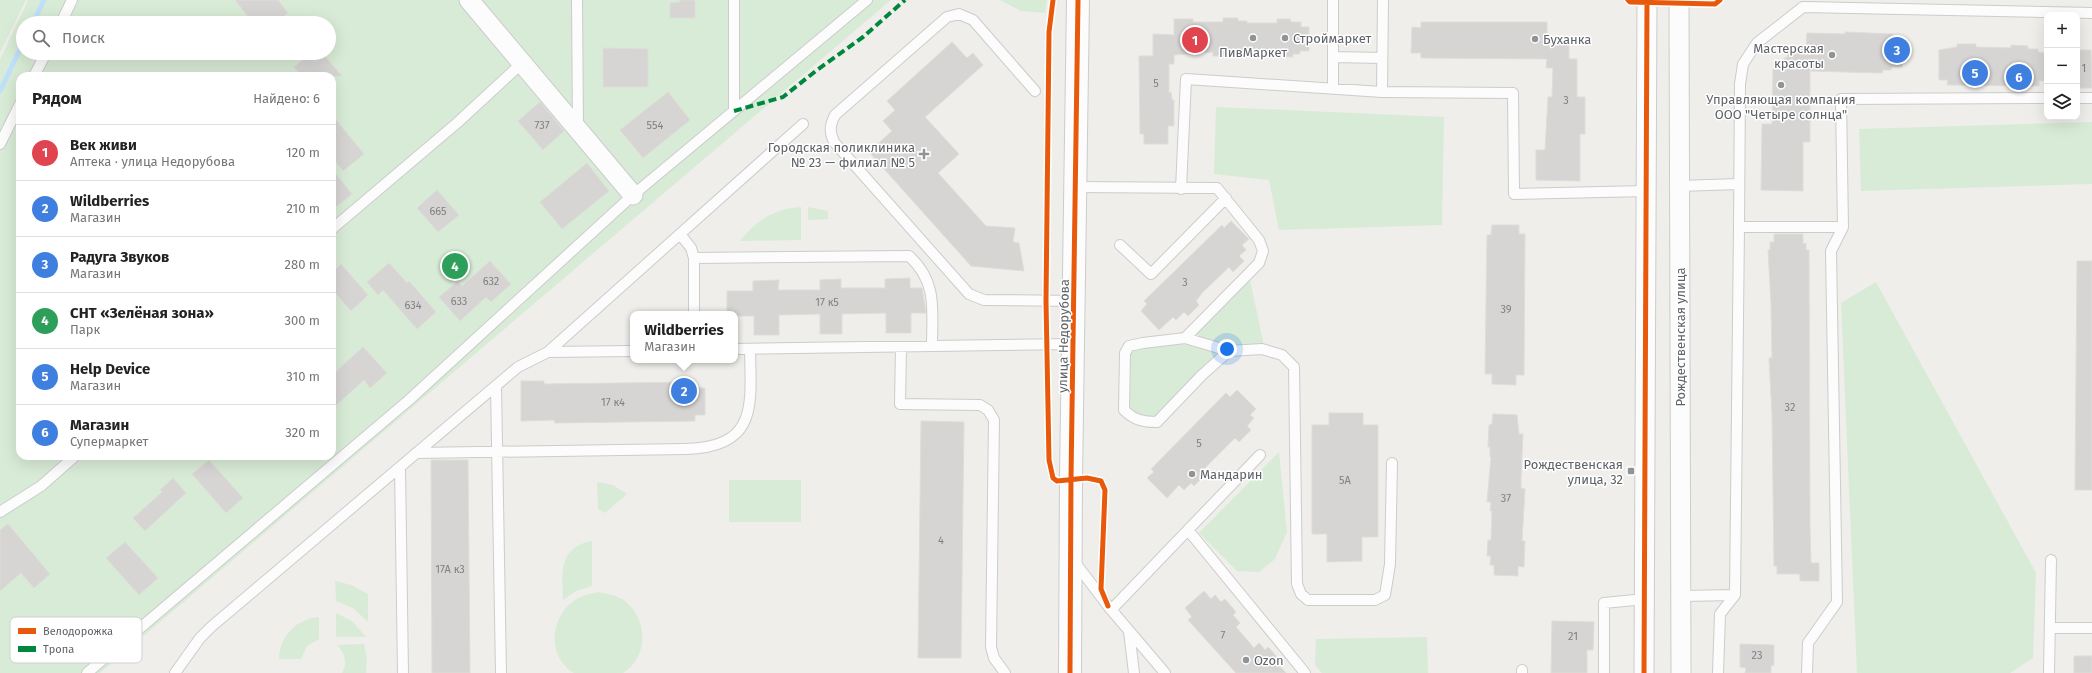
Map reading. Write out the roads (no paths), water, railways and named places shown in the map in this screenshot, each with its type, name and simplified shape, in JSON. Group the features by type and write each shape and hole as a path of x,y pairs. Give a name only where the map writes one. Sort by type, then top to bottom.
{"street":[{"path":"469,0 633,195"},
{"name":"улица Недорубова","path":"1070,673 1072,558 1071,479 1075,301 1078,0"},
{"path":"1644,673 1647,0"},
{"name":"Рождественская улица","path":"1680,0 1679,186 1682,596 1681,673"}],"lane":[{"path":"64,16 72,0"},
{"path":"577,0 578,130"},
{"path":"734,0 734,111"},
{"path":"142,626 409,400 633,195 867,0"},
{"path":"1333,0 1333,88"},
{"path":"1382,92 1383,0"},
{"path":"1718,673 1720,614 1735,595 1739,227 1738,184 1740,84 1743,64 1757,43 1803,7 1910,5 2092,13"},
{"path":"1036,91 973,20 959,14 947,17 835,115 830,124 830,134 834,142 969,294 984,300 1075,301"},
{"path":"1333,57 1382,58"},
{"path":"36,72 42,60"},
{"path":"336,226 457,123 522,63"},
{"path":"1181,188 1186,79 1382,92 1513,93 1514,194 1646,191"},
{"path":"1807,673 1808,643 1837,602 1830,251 1843,226 1841,99 2044,98"},
{"path":"2080,98 2092,98"},
{"path":"0,144 16,112"},
{"path":"181,671 200,638 211,627 518,367 548,352 802,124"},
{"path":"1679,186 1738,184"},
{"path":"1076,187 1218,188 1259,240 1263,251 1259,263 1185,338"},
{"path":"1120,245 1151,274 1226,198"},
{"path":"1739,227 1843,226"},
{"path":"680,234 689,244 694,258 694,311"},
{"path":"694,258 910,256 922,269 932,292 932,346"},
{"path":"1229,351 1202,375 1157,422 1142,422 1129,415 1124,410 1125,353 1129,346 1185,338 1229,351 1262,349 1282,355 1294,367 1297,584 1301,594 1308,600 1375,600 1385,596 1390,564 1392,463"},
{"path":"738,349 1074,344"},
{"path":"901,346 900,404 980,405 988,410 994,420 991,647 994,658 1005,673"},
{"path":"416,453 701,449 718,445 737,433 749,411 751,400 750,349"},
{"path":"548,352 630,351"},
{"path":"496,386 501,673"},
{"path":"1111,610 1260,454"},
{"path":"0,512 41,486 70,460"},
{"path":"400,467 403,673"},
{"path":"1188,530 1305,673"},
{"path":"1072,558 1111,610 1165,673"},
{"path":"2049,673 2051,560"},
{"path":"1682,596 1735,595"},
{"path":"1604,673 1604,603 1645,599"},
{"path":"2050,628 2092,628"},
{"path":"1129,631 1134,673"},
{"path":"87,673 99,663"}],"waterway":[{"path":"36,16 44,0"},
{"path":"0,91 16,58"}],"place":[{"name":"ПивМаркет","path":"1253,38"},
{"name":"Строймаркет","path":"1285,38"},
{"name":"Буханка","path":"1535,39"},
{"name":"Век живи","path":"1195,40"},
{"name":"Радуга Звуков","path":"1897,50"},
{"name":"Мастерская красоты","path":"1832,55"},
{"name":"Help Device","path":"1975,73"},
{"name":"Магазин","path":"2019,77"},
{"name":"Управляющая компания ООО \"Четыре солнца\"","path":"1781,85"},
{"name":"Городская поликлиника № 23 — филиал № 5","path":"924,154"},
{"name":"СНТ «Зелёная зона»","path":"455,266"},
{"name":"Wildberries","path":"684,391"},
{"name":"Рождественская улица, 32","path":"1631,471"},
{"name":"Мандарин","path":"1192,474"},
{"name":"Ozon","path":"1246,660"}]}
